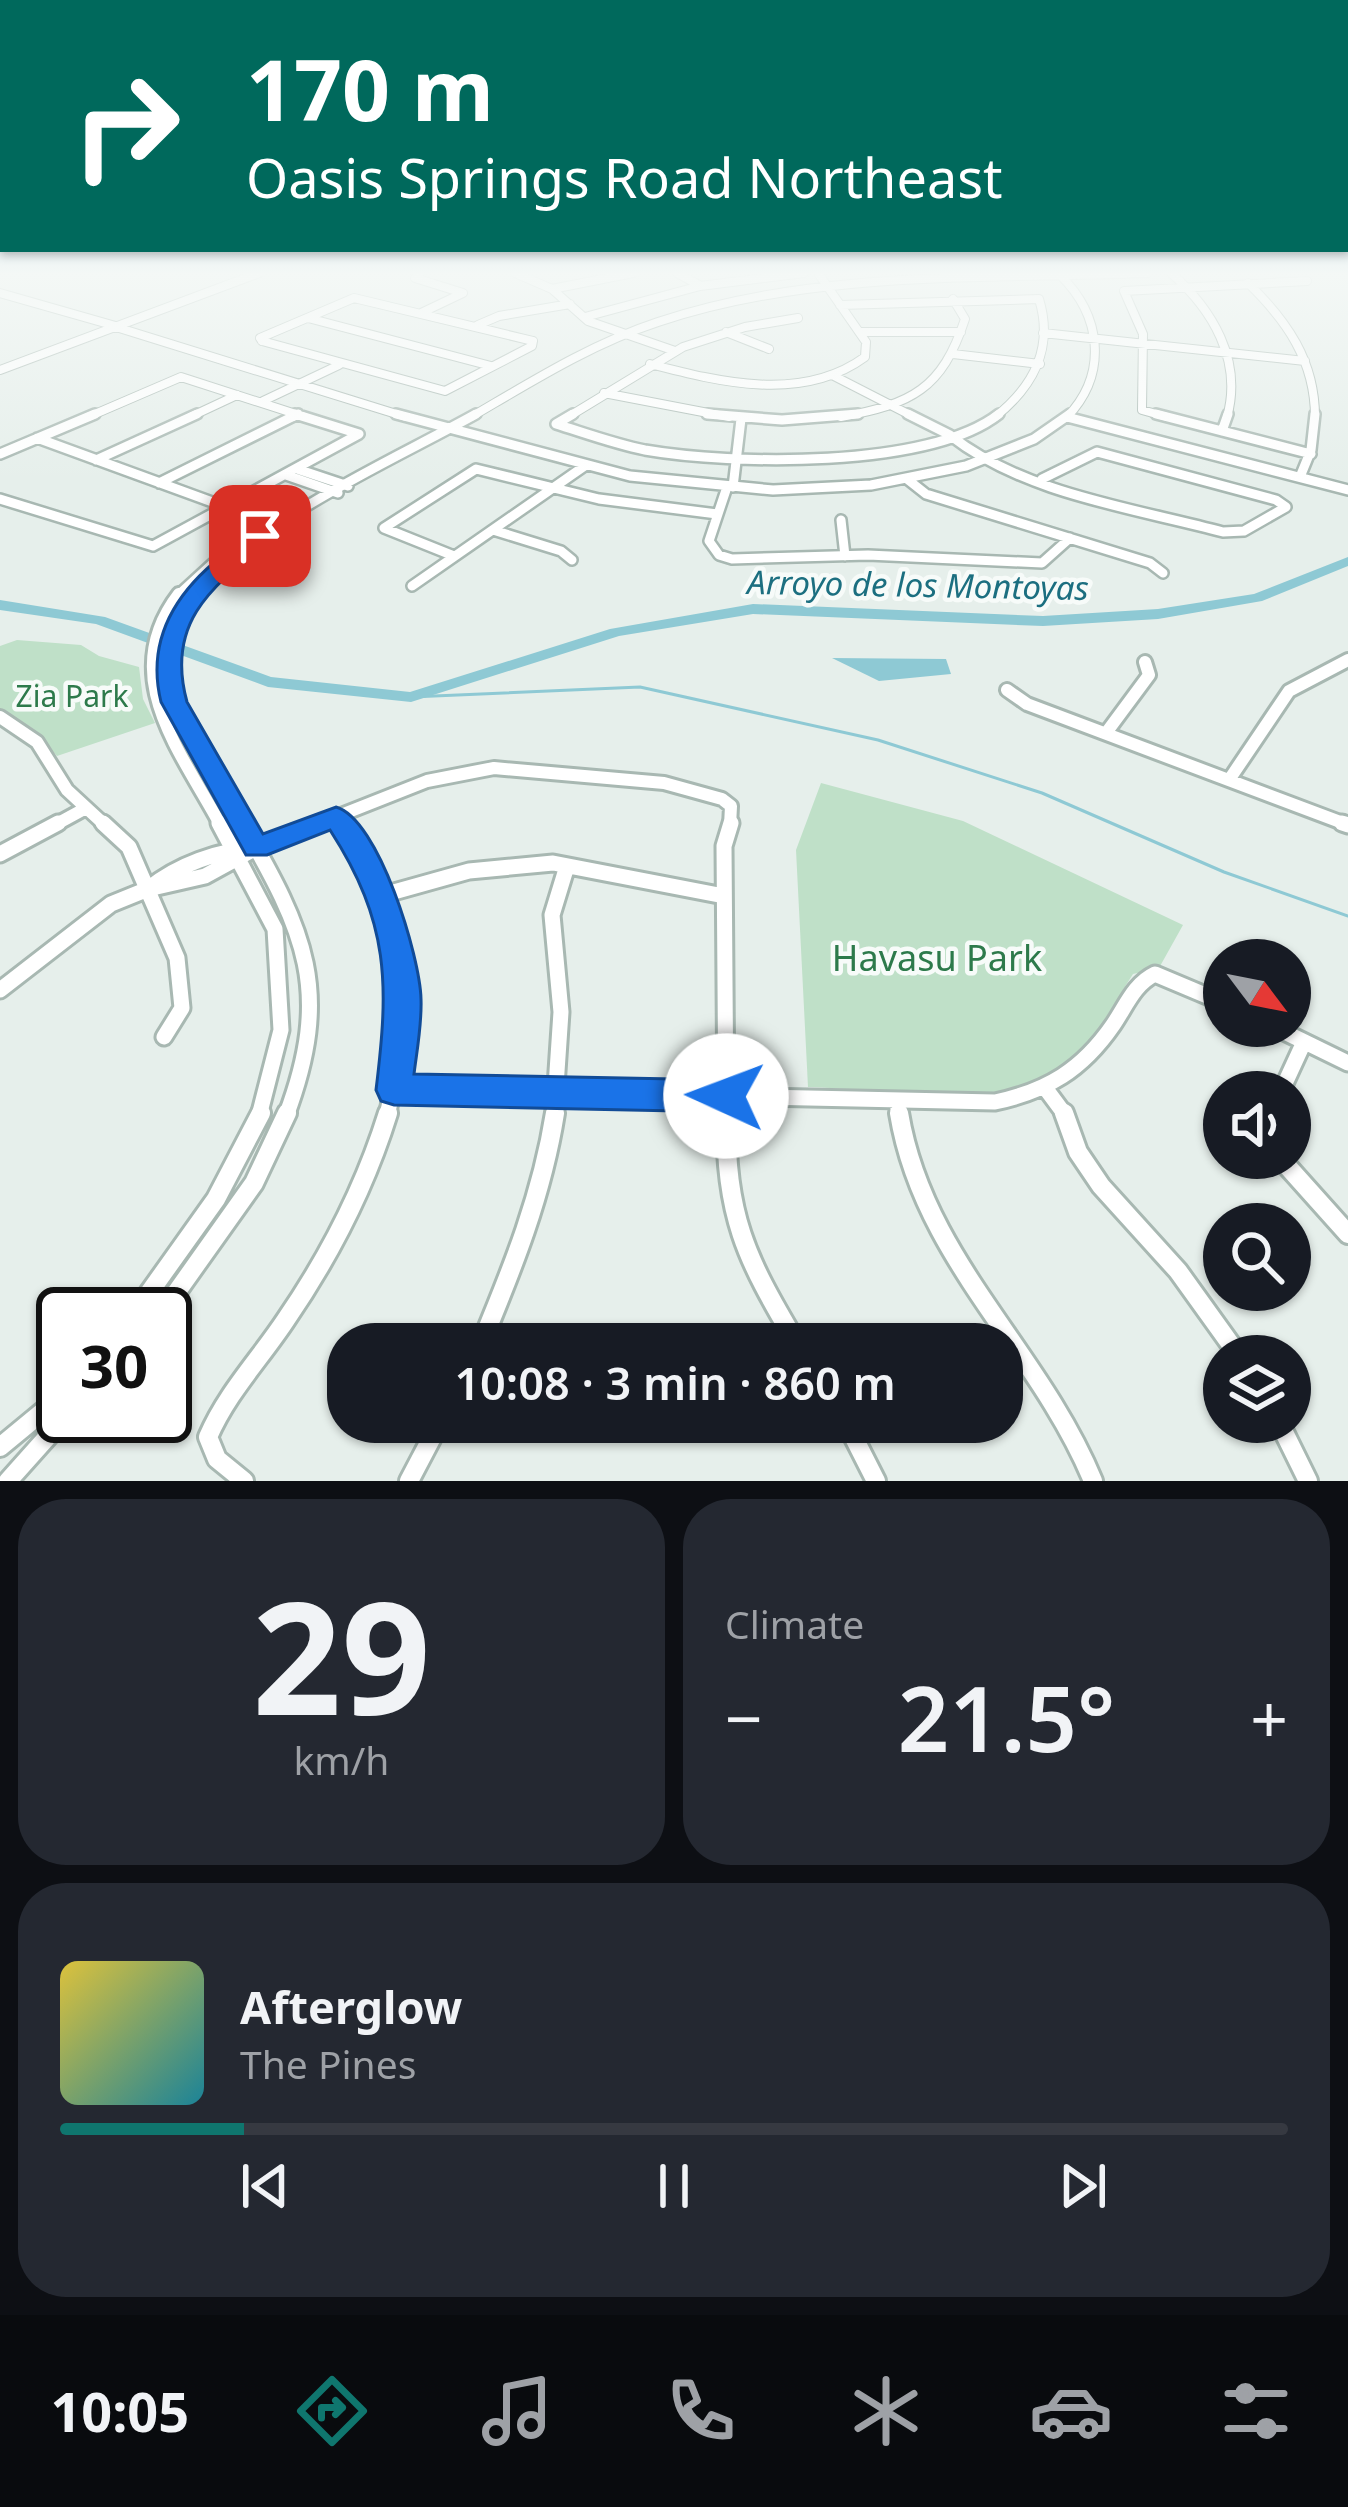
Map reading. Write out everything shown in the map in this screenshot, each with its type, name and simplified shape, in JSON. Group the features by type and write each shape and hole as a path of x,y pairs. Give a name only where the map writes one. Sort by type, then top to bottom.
{"street":[{"path":"0,370 75,342"},
{"path":"166,342 636,477 726,487 821,488 908,479 992,457 1039,436 1067,417 1086,394 1093,342"},
{"path":"266,342 445,391 531,342"},
{"path":"401,342 493,366"},
{"path":"183,1287 256,1183 287,1113 306,1045 308,983 298,927 174,702 168,680 175,632 201,584 260,536 447,425 601,342"},
{"path":"659,342 679,349"},
{"path":"698,342 650,364 556,424 651,450 734,460 851,457 951,436 1014,404 1036,378 1042,342"},
{"path":"752,342 769,349"},
{"path":"650,364 739,383 792,383 834,376 865,357 865,342"},
{"path":"604,393 670,410 741,419 815,419 888,404 932,383 957,342"},
{"path":"1115,342 1305,361"},
{"path":"1222,342 1230,407 1222,431"},
{"path":"1297,342 1318,416 1311,454 1300,477"},
{"path":"1145,345 1147,381 1142,410 1311,454"},
{"path":"953,354 1040,364"},
{"path":"267,403 344,365"},
{"path":"834,376 1042,479 1231,533 1281,513 1285,505 1097,452 1042,479"},
{"path":"0,454 181,377 359,434 153,546 0,499"},
{"path":"96,460 238,394"},
{"path":"159,483 300,413"},
{"path":"1067,417 1348,490"},
{"path":"734,460 741,419"},
{"path":"37,438 226,507"},
{"path":"1191,476 1210,454"},
{"path":"734,460 739,464 726,487 711,548 732,559 845,556 1042,563 1070,538"},
{"path":"412,586 586,465"},
{"path":"297,469 339,488"},
{"path":"454,556 384,528 476,469 555,488 717,514"},
{"path":"286,475 339,488"},
{"path":"908,479 926,494 1150,563 1163,573"},
{"path":"153,1287 216,1199 266,1102 281,1030 275,929 153,698 156,634 180,592 201,570 251,533 339,488"},
{"path":"841,520 845,556"},
{"path":"493,530 561,551 572,560"},
{"path":"1229,780 1289,691 1348,659"},
{"path":"1106,733 1149,675 1145,662"},
{"path":"1007,690 1028,704 1348,825"},
{"path":"0,716 38,742 67,790 129,847 177,958 182,982 182,1009 164,1037"},
{"path":"0,990 87,918 148,889 171,887 236,855 427,781 470,771 514,769 664,783 731,806 733,816 724,846 726,1182 748,1262 784,1323"},
{"path":"0,854 86,808"},
{"path":"244,1481 217,1459 208,1437 218,1409 288,1318 326,1258 358,1196 394,1090 404,1000 398,945 383,896 336,817"},
{"path":"383,896 482,865 611,871 688,895 724,896"},
{"path":"490,1323 526,1235 546,1168 559,1091 561,1012 551,940 552,915 567,866"},
{"path":"394,1090 995,1102 1046,1089 1084,1065 1141,981 1155,974 1203,994"},
{"path":"1311,1045 1348,1063"},
{"path":"1046,1089 1070,1119 1078,1152 1101,1186 1178,1271 1224,1335"},
{"path":"897,1100 904,1148 933,1223 1060,1405 1093,1481"},
{"path":"1299,1179 1348,1234"},
{"path":"0,1447 36,1418"},
{"path":"8,1481 42,1443"},
{"path":"409,1481 429,1443"},
{"path":"857,1443 876,1481"},
{"path":"1289,1443 1308,1481"}],"green space":[{"name":"Zia Park","path":"17,640 81,645 99,656 139,667 143,699 155,723 57,756 31,728 0,710 0,646"},
{"name":"Havasu Park","path":"821,783 963,821 1183,925 1159,968 1133,974 1088,1044 1045,1079 1015,1089 944,1095 808,1087 796,850"}],"water":[{"path":"832,658 946,659 951,674 879,681"}],"waterway":[{"name":"Arroyo de los Montoyas","path":"0,605 99,620 268,682 411,697 616,632 753,609 1043,621 1158,614 1257,598 1348,561"},
{"path":"411,697 640,687 878,740 1042,793 1224,872 1348,916"}],"route":[{"path":"260,536 201,584 183,612 170,644 168,680 174,702 256,848 336,817 368,865 398,945 404,1000 394,1090 726,1096"}]}
